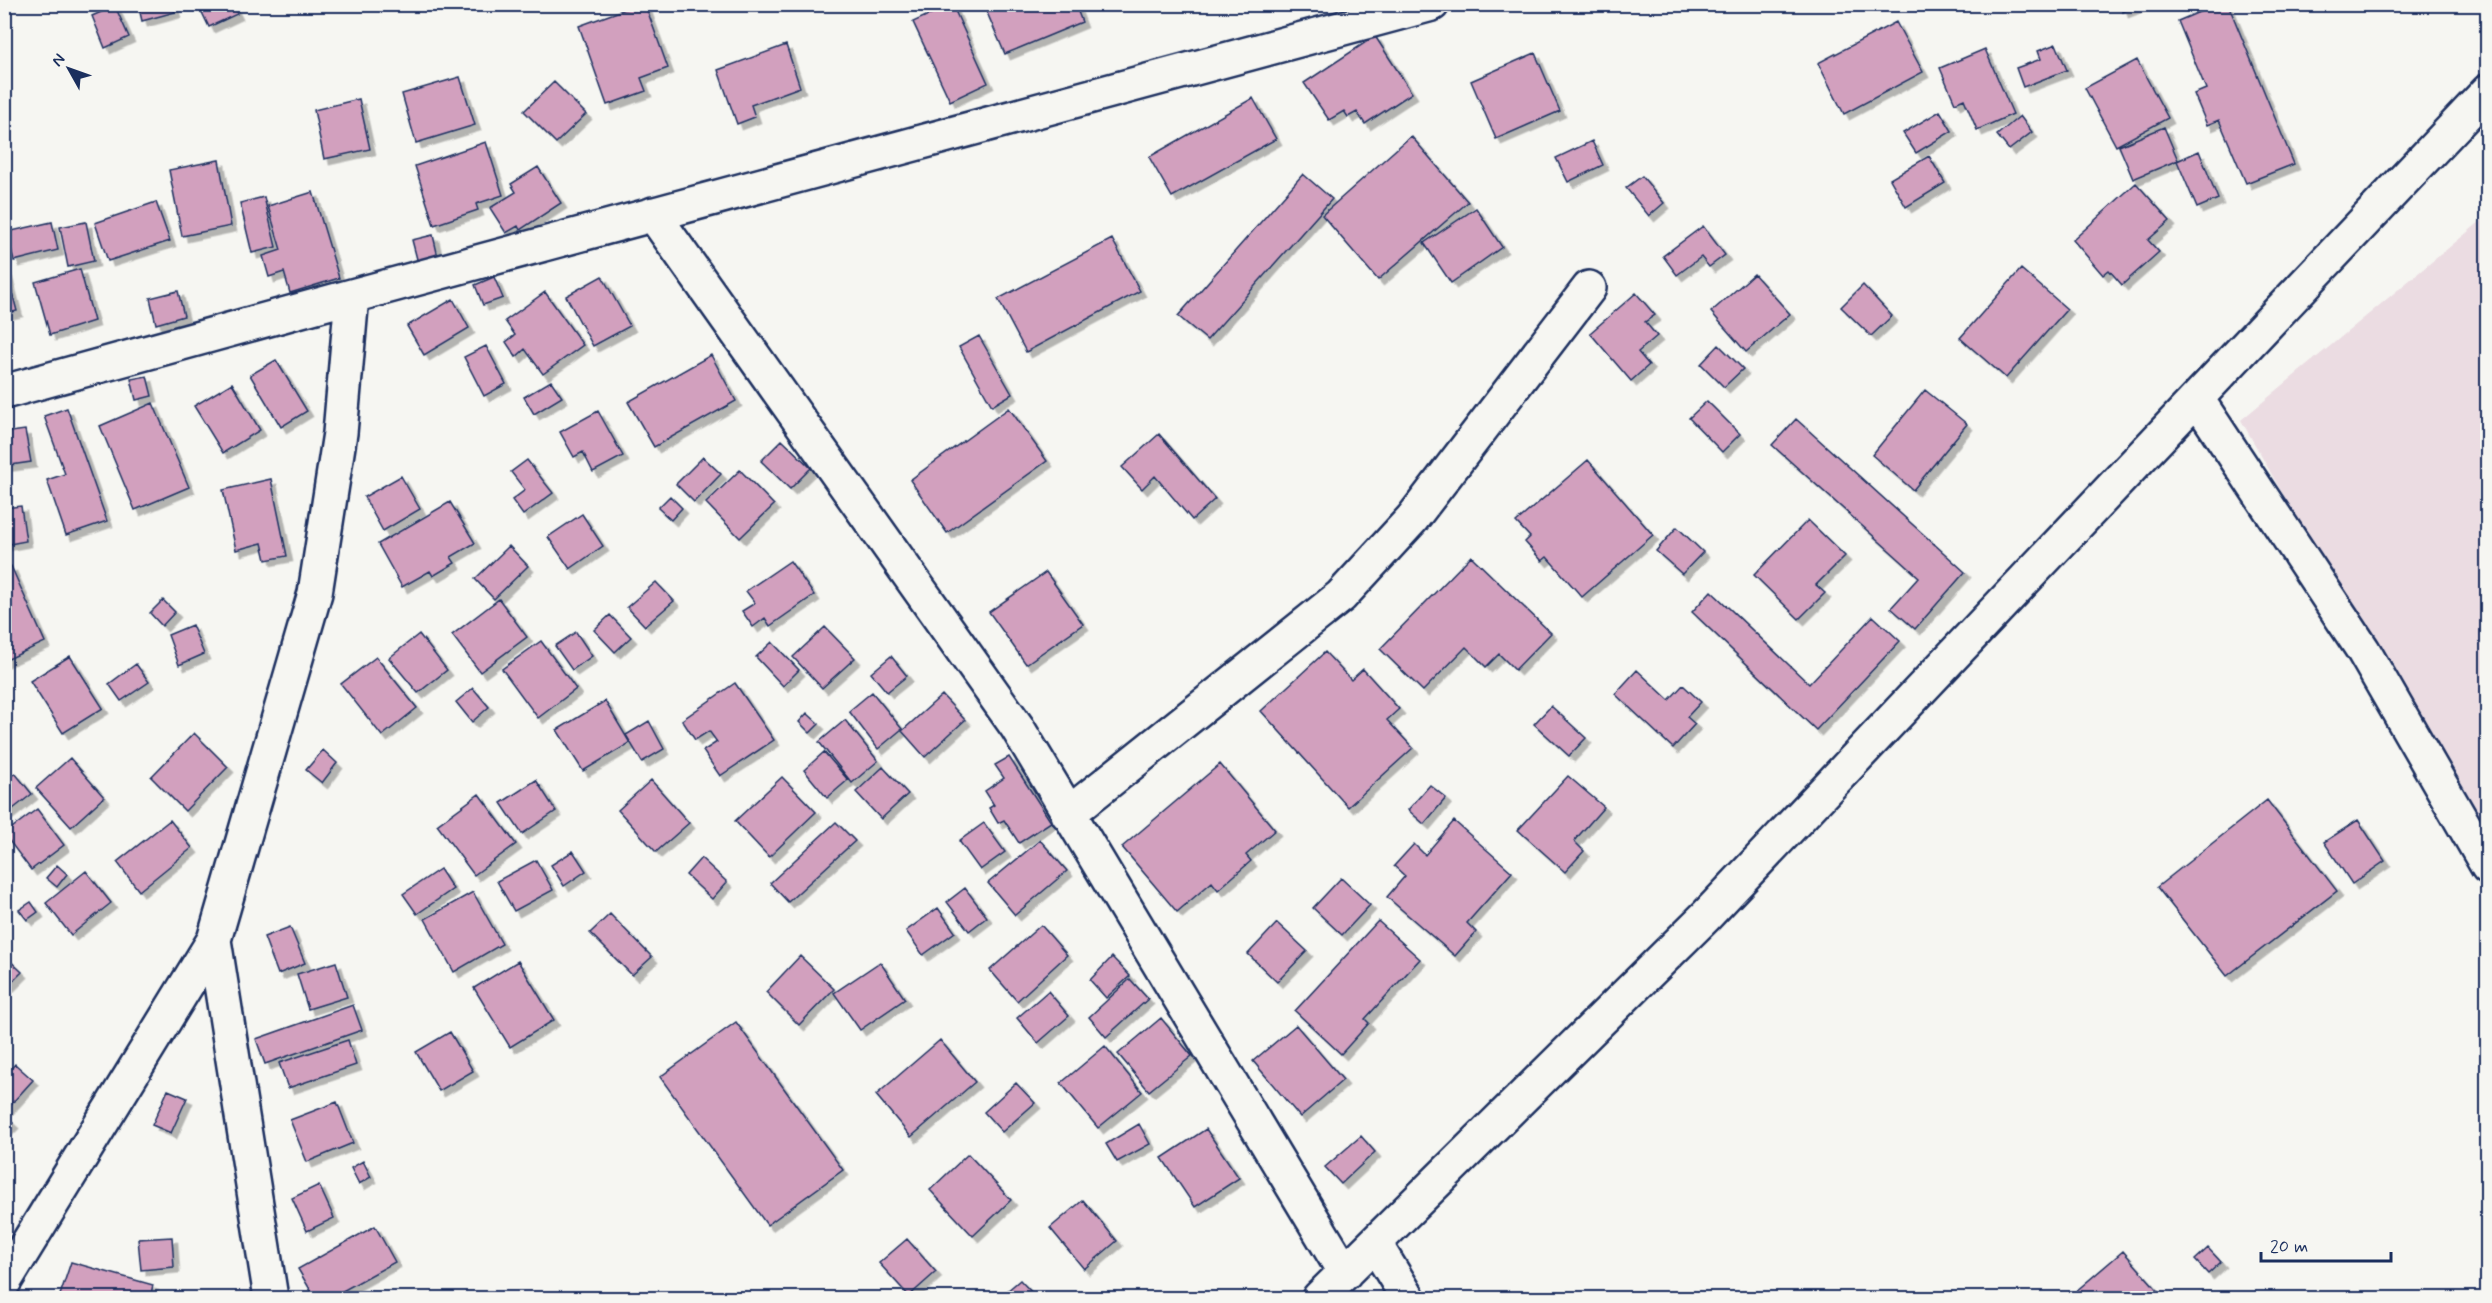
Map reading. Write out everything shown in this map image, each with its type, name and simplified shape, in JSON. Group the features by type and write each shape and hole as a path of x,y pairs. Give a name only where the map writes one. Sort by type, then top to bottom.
{"street":[{"path":"4,392 1432,4"},
{"path":"1319,1299 1706,916 2487,91"},
{"path":"653,214 1017,727 1346,1273"},
{"path":"1068,814 1341,596 1412,519 1589,288"},
{"path":"4,1282 214,940 315,593 340,433 352,296"},
{"path":"2197,399 2363,650 2487,867"},
{"path":"214,940 270,1299"},
{"path":"1375,1244 1408,1299"}],"shaded area":[{"path":"2487,216 2487,856 2241,420"}],"building":[{"path":"138,4 173,4 175,12 142,21"},
{"path":"198,4 232,4 237,14 209,27"},
{"path":"639,4 645,4 668,68 641,78 646,91 607,105 579,26"},
{"path":"952,4 988,83 950,101 913,22"},
{"path":"993,4 1075,4 1082,22 1005,54 985,8"},
{"path":"2121,4 2143,4 2123,12"},
{"path":"2218,4 2228,4 2294,164 2246,183 2219,120 2207,125 2194,94 2206,89 2178,21"},
{"path":"115,6 129,37 105,48 92,16"},
{"path":"1896,22 1923,72 1844,114 1818,63"},
{"path":"1375,36 1412,93 1365,124 1357,112 1348,117 1344,111 1329,120 1304,83"},
{"path":"2056,44 2067,70 2023,87 2016,68 2041,59 2038,51"},
{"path":"786,45 800,87 751,105 755,117 737,124 718,70"},
{"path":"1985,49 2013,114 1977,130 1964,99 1955,103 1940,68"},
{"path":"1535,53 1560,111 1496,139 1471,81"},
{"path":"2137,60 2168,118 2116,146 2085,88"},
{"path":"460,77 475,125 416,143 402,94"},
{"path":"554,82 586,114 556,143 524,111"},
{"path":"1253,98 1276,139 1172,197 1149,157"},
{"path":"359,99 370,149 324,159 314,110"},
{"path":"1940,111 1952,131 1916,153 1903,133"},
{"path":"2020,116 2032,132 2009,150 1997,135"},
{"path":"2164,127 2178,160 2133,179 2119,146"},
{"path":"1411,136 1468,202 1378,280 1322,215"},
{"path":"1592,141 1603,165 1568,182 1556,158"},
{"path":"486,142 503,195 476,204 478,210 434,225 415,166"},
{"path":"2199,151 2218,199 2197,208 2177,161"},
{"path":"1929,156 1945,183 1906,207 1890,179"},
{"path":"219,160 231,226 182,236 169,170"},
{"path":"538,167 561,203 520,230 518,226 506,233 490,208 516,192 511,184"},
{"path":"1303,174 1332,199 1207,340 1178,316"},
{"path":"1642,176 1664,203 1649,216 1626,188"},
{"path":"2136,183 2170,221 2148,240 2159,252 2122,285 2109,270 2103,275 2073,240"},
{"path":"313,192 339,278 290,293 284,272 269,277 263,256 281,250 268,206"},
{"path":"264,197 276,247 252,253 240,203"},
{"path":"156,202 170,241 108,261 95,223"},
{"path":"1476,208 1502,247 1451,283 1424,243"},
{"path":"52,222 58,250 14,261 7,232"},
{"path":"86,222 94,261 68,267 60,227"},
{"path":"1703,226 1725,255 1709,267 1701,257 1677,275 1663,256"},
{"path":"433,235 438,257 418,263 412,240"},
{"path":"1112,239 1140,291 1026,352 998,299"},
{"path":"4,262 17,311 4,314"},
{"path":"80,269 94,321 50,335 35,282"},
{"path":"2021,269 2067,309 2006,378 1960,338"},
{"path":"1754,274 1790,314 1746,352 1711,312"},
{"path":"602,276 630,326 593,346 566,296"},
{"path":"494,277 503,298 483,305 475,285"},
{"path":"1863,285 1892,316 1871,336 1841,307"},
{"path":"178,291 184,316 156,324 150,298"},
{"path":"545,292 583,345 543,374 525,349 516,357 506,342 515,335 505,321"},
{"path":"1636,293 1655,315 1645,322 1657,336 1638,352 1649,365 1631,381 1590,333"},
{"path":"453,299 469,328 424,355 407,326"},
{"path":"979,336 1012,394 992,406 959,347"},
{"path":"1719,345 1743,369 1724,387 1701,364"},
{"path":"486,346 506,384 484,396 464,357"},
{"path":"711,355 736,401 654,447 628,402"},
{"path":"276,360 307,411 281,427 250,375"},
{"path":"147,376 152,396 136,400 131,379"},
{"path":"551,381 562,397 534,414 524,397"},
{"path":"232,383 260,430 223,453 194,406"},
{"path":"1925,390 1967,424 1913,490 1872,455"},
{"path":"1707,401 1740,434 1722,452 1689,418"},
{"path":"153,403 189,487 135,510 100,426"},
{"path":"67,408 107,521 66,535 47,480 65,474 44,416"},
{"path":"1009,408 1047,461 947,533 910,480"},
{"path":"598,411 623,456 593,472 583,452 574,457 560,432"},
{"path":"1796,419 1965,572 1915,629 1891,608 1919,577 1772,445"},
{"path":"25,430 31,462 4,466 4,433"},
{"path":"1159,434 1215,499 1192,520 1155,476 1142,489 1122,467"},
{"path":"782,440 811,468 790,489 761,461"},
{"path":"703,457 721,474 694,502 676,484"},
{"path":"527,460 553,493 523,515 512,500 525,490 511,472"},
{"path":"1588,460 1653,535 1582,597 1547,557 1542,561 1525,542 1530,537 1516,522"},
{"path":"740,470 774,505 740,538 706,503"},
{"path":"401,476 420,509 383,531 364,497"},
{"path":"271,479 287,556 266,560 262,543 236,550 223,490"},
{"path":"670,496 682,508 671,520 658,508"},
{"path":"450,502 475,543 451,557 455,563 433,576 430,571 402,587 378,544"},
{"path":"21,506 26,541 4,545 4,508"},
{"path":"582,514 603,546 570,569 548,537"},
{"path":"1808,520 1845,556 1816,585 1825,593 1799,619 1754,575"},
{"path":"1677,527 1703,552 1682,574 1656,551"},
{"path":"509,546 528,566 494,599 475,579"},
{"path":"1471,556 1551,633 1515,670 1499,654 1486,667 1466,647 1423,691 1380,649"},
{"path":"790,561 814,595 770,626 765,618 753,627 742,611 755,603 746,591"},
{"path":"11,566 45,642 4,661 4,569"},
{"path":"1046,572 1083,624 1026,664 989,612"},
{"path":"656,582 674,601 645,626 627,607"},
{"path":"1711,591 1809,684 1873,616 1900,641 1816,730 1692,612"},
{"path":"499,599 527,637 480,672 452,635"},
{"path":"163,600 175,612 162,626 150,613"},
{"path":"610,615 631,637 615,652 594,630"},
{"path":"192,625 204,654 179,665 168,635"},
{"path":"825,627 855,658 822,688 793,657"},
{"path":"576,632 592,656 572,670 555,646"},
{"path":"419,634 447,670 418,693 389,658"},
{"path":"541,641 576,689 538,718 502,669"},
{"path":"772,642 799,670 783,686 756,657"},
{"path":"1325,652 1351,680 1363,669 1399,709 1387,720 1413,748 1348,807 1261,711"},
{"path":"70,656 103,708 63,733 30,681"},
{"path":"891,656 907,676 887,692 871,673"},
{"path":"376,657 417,708 382,736 341,684"},
{"path":"136,664 149,682 121,701 109,684"},
{"path":"1637,670 1669,700 1683,685 1701,702 1687,717 1695,724 1673,748 1615,694"},
{"path":"735,683 774,740 720,776 703,751 717,742 709,731 695,740 682,720"},
{"path":"473,688 489,707 472,722 456,702"},
{"path":"872,692 902,729 878,749 849,711"},
{"path":"942,695 965,720 925,757 902,731"},
{"path":"605,701 630,743 583,771 557,730"},
{"path":"1551,706 1586,738 1569,756 1534,724"},
{"path":"807,713 819,724 810,733 799,722"},
{"path":"845,720 878,761 852,783 819,742"},
{"path":"649,721 664,749 642,762 626,735"},
{"path":"194,733 228,767 185,811 151,777"},
{"path":"323,750 337,763 322,783 306,770"},
{"path":"824,752 848,780 827,798 804,770"},
{"path":"1009,757 1051,822 1019,843 1004,820 998,823 989,808 994,805 985,791 1004,778 995,765"},
{"path":"70,758 104,797 71,827 36,788"},
{"path":"1220,764 1275,830 1246,855 1251,861 1218,890 1212,882 1177,912 1122,847"},
{"path":"883,767 908,794 881,819 856,792"},
{"path":"15,773 32,794 4,816 4,782"},
{"path":"1568,776 1604,807 1574,841 1584,851 1565,872 1518,830"},
{"path":"782,777 816,812 769,857 735,821"},
{"path":"536,780 556,811 522,834 501,803"},
{"path":"651,780 689,823 656,852 618,810"},
{"path":"1430,785 1446,798 1424,824 1408,810"},
{"path":"479,794 516,844 474,875 437,825"},
{"path":"2267,800 2337,891 2227,976 2157,887"},
{"path":"37,809 64,845 31,870 4,834"},
{"path":"170,820 192,848 139,891 117,862"},
{"path":"2358,820 2385,861 2352,884 2324,842"},
{"path":"1454,821 1512,872 1467,923 1476,932 1455,956 1387,897 1405,876 1394,866 1414,844 1425,855"},
{"path":"836,822 855,841 788,902 770,883"},
{"path":"984,823 1005,852 980,870 959,841"},
{"path":"1040,840 1067,871 1015,915 988,883"},
{"path":"573,851 586,871 564,886 551,865"},
{"path":"701,858 727,882 712,899 686,875"},
{"path":"536,860 553,890 514,911 497,881"},
{"path":"57,865 67,874 57,887 46,878"},
{"path":"440,869 453,889 417,914 403,894"},
{"path":"86,871 111,903 71,935 46,903"},
{"path":"1341,878 1370,905 1342,935 1313,908"},
{"path":"965,888 987,917 969,931 947,902"},
{"path":"473,892 502,944 454,972 425,919"},
{"path":"31,902 38,912 27,920 19,910"},
{"path":"938,908 955,932 923,955 906,931"},
{"path":"610,914 652,957 632,975 590,933"},
{"path":"1378,921 1420,959 1365,1019 1369,1023 1341,1054 1295,1011"},
{"path":"1277,923 1307,951 1277,982 1248,954"},
{"path":"1041,925 1067,955 1017,1001 990,970"},
{"path":"290,927 305,963 278,974 264,937"},
{"path":"4,955 22,972 4,990"},
{"path":"800,956 834,989 799,1025 766,992"},
{"path":"1112,957 1130,976 1106,998 1090,980"},
{"path":"518,961 554,1020 510,1047 474,988"},
{"path":"336,962 347,997 308,1009 297,974"},
{"path":"880,962 905,999 860,1030 834,993"},
{"path":"1130,979 1148,999 1106,1037 1089,1017"},
{"path":"1048,991 1069,1016 1038,1043 1017,1018"},
{"path":"353,1005 362,1030 265,1064 256,1039"},
{"path":"1161,1018 1192,1056 1149,1091 1118,1054"},
{"path":"736,1022 843,1170 767,1225 660,1077"},
{"path":"1296,1025 1343,1080 1300,1117 1253,1061"},
{"path":"450,1032 473,1071 439,1091 416,1052"},
{"path":"348,1040 356,1065 288,1088 279,1063"},
{"path":"940,1040 975,1082 911,1137 876,1095"},
{"path":"1105,1046 1142,1092 1098,1128 1061,1083"},
{"path":"15,1064 33,1080 4,1112 4,1076"},
{"path":"1016,1083 1035,1103 1002,1132 984,1112"},
{"path":"168,1090 187,1098 171,1133 152,1125"},
{"path":"337,1102 353,1143 307,1162 290,1120"},
{"path":"4,1115 13,1123 4,1132"},
{"path":"1139,1124 1150,1144 1117,1162 1106,1144"},
{"path":"1206,1129 1239,1178 1195,1207 1162,1158"},
{"path":"1361,1136 1375,1152 1341,1184 1325,1167"},
{"path":"968,1154 1011,1200 973,1236 930,1190"},
{"path":"363,1161 371,1177 359,1184 351,1168"},
{"path":"319,1185 334,1218 307,1231 292,1198"},
{"path":"1083,1200 1117,1241 1084,1269 1050,1228"},
{"path":"375,1226 395,1262 330,1298 315,1298 298,1269"},
{"path":"172,1237 174,1267 141,1270 138,1239"},
{"path":"907,1239 936,1272 909,1296 879,1263"},
{"path":"2208,1248 2221,1262 2208,1274 2195,1260"},
{"path":"2123,1251 2161,1294 2156,1298 2068,1298"},
{"path":"71,1262 153,1285 150,1298 59,1298"},
{"path":"1020,1280 1037,1298 999,1298"}]}
